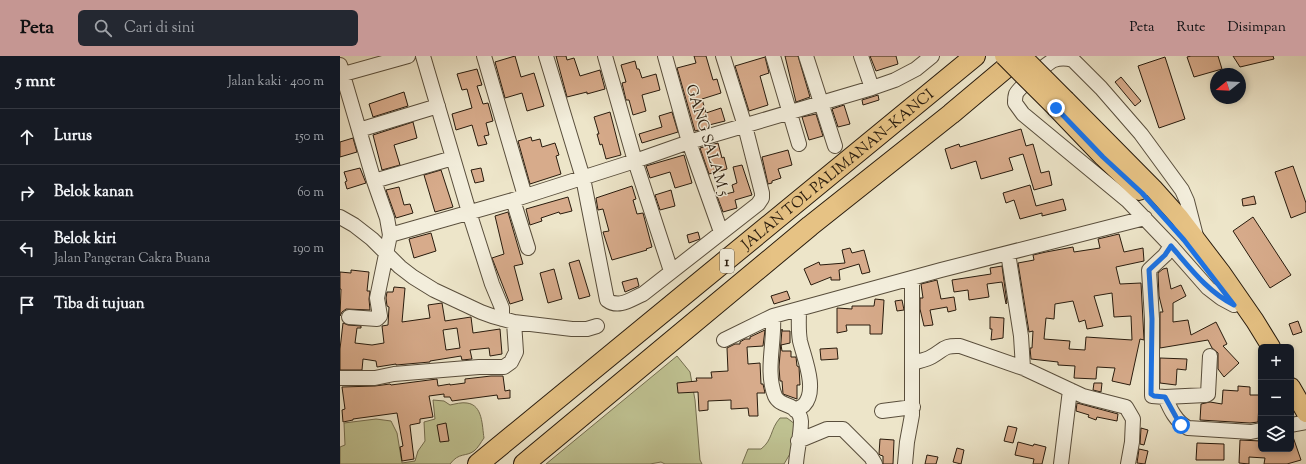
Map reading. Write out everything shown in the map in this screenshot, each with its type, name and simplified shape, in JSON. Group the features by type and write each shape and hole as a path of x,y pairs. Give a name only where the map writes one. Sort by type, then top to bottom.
{"highway":[{"name":"JALAN TOL PALIMANAN–KANCI","path":"478,464 975,56"},
{"name":"JALAN TOL PALIMANAN–KANCI","path":"524,464 810,226 951,114 1021,56"}],"main road":[{"path":"1004,56 1061,104 1153,188 1198,241 1242,302 1269,344"},
{"path":"1021,56 1103,157 1142,193 1184,240 1234,305 1260,344"},
{"path":"1294,392 1306,412"}],"street":[{"path":"340,378 375,378 394,374 479,367 504,367 511,362 516,352 469,212 423,56"},
{"path":"484,56 519,198 528,248"},
{"path":"546,56 583,178 607,300 616,304 623,303 643,294 758,204 762,198 745,126 723,56"},
{"path":"606,56 635,162 671,271"},
{"name":"GANG SALAM 5","path":"665,56 689,142 721,232"},
{"path":"773,56 799,144"},
{"path":"806,56 835,146"},
{"path":"861,56 872,88"},
{"path":"388,245 469,212 635,162 689,142 872,88 895,80 916,69 932,56"},
{"path":"349,317 376,320 380,316 378,298 388,245 387,218 374,181 341,71 399,57"},
{"path":"1198,241 1182,190 1141,134 1101,88 1072,60 1061,58 1048,63 1019,90 1015,97 1015,104 1023,114 1127,200 1171,246 1208,288 1221,298 1234,305"},
{"path":"359,130 438,106"},
{"path":"374,181 453,158"},
{"path":"340,218 354,225 372,239 388,245 406,272 434,290 492,316 505,316 572,329 587,329 597,326"},
{"path":"724,340 773,316 912,278 1145,218"},
{"path":"1171,246 1165,255 1149,270 1152,319 1151,394 1154,396 1165,397 1203,396 1208,394 1210,356"},
{"path":"1008,253 1021,336 1023,368"},
{"path":"905,464 912,415 912,278"},
{"path":"795,410 803,405 808,397 809,387 808,372 799,332 799,309"},
{"path":"773,316 774,331 770,369 775,396 778,401 795,410 801,420 796,464"},
{"path":"912,363 929,358 942,348 960,346 1023,368 1083,396 1126,407 1134,419 1128,464"},
{"path":"1060,464 1070,390"},
{"path":"1165,397 1181,425 1188,428 1251,432 1258,431"},
{"path":"882,410 912,407"},
{"path":"1294,424 1306,422"},
{"path":"798,441 827,429 843,429 871,457 875,464"}],"green space":[{"path":"677,356 690,372 695,400 700,460 702,464 665,464 661,462 650,464 546,464"},
{"path":"433,400 444,401 450,405 467,403 476,408 481,417 484,438 474,451 459,456 450,464 340,464 340,447 345,445 344,423 376,419 391,421 397,433 402,463 415,461 418,451 425,441 424,422 435,419"},
{"path":"780,418 787,418 795,424 794,447 784,464 742,464 748,449 761,449 765,446 770,438 774,426"}],"building":[{"path":"515,56 521,77 534,73 544,106 527,111 522,93 505,98 495,62"},
{"path":"556,56 566,56 567,60 574,58 580,76 600,70 605,89 567,97"},
{"path":"694,56 706,56 713,80 717,79 721,93 702,99 706,113 721,108 725,121 709,125 710,127 695,131 677,68 696,63"},
{"path":"785,56 798,56 810,97 796,102"},
{"path":"870,56 896,56 898,64 876,71"},
{"path":"1218,56 1222,68 1210,68 1210,72 1194,77 1187,57"},
{"path":"1233,56 1273,56 1274,59 1240,67"},
{"path":"765,57 769,73 760,76 768,105 749,111 735,66"},
{"path":"1165,57 1185,119 1159,128 1138,66"},
{"path":"635,61 642,78 656,74 660,90 642,95 646,111 633,115 629,100 626,100 622,83 626,82 621,65"},
{"path":"477,69 482,85 477,86 483,104 488,103 493,121 486,123 489,135 484,136 487,144 478,146 472,125 456,130 452,114 472,108 467,89 462,90 457,74"},
{"path":"1121,77 1141,101 1135,106 1115,82"},
{"path":"404,92 408,106 373,117 369,104"},
{"path":"878,95 879,100 863,105 862,100"},
{"path":"844,105 850,124 838,127 832,109"},
{"path":"610,112 621,155 606,159 602,144 600,145 597,134 599,134 594,117"},
{"path":"672,112 678,132 642,143 639,134 662,127 659,116"},
{"path":"816,114 823,136 809,140 802,117"},
{"path":"413,122 417,138 394,145 400,165 382,170 373,135"},
{"path":"1021,129 1026,146 1033,144 1041,173 1049,171 1052,185 1034,190 1023,154 1009,158 1013,170 981,179 976,161 951,169 945,149 959,144 960,147"},
{"path":"531,137 532,141 540,139 542,147 555,143 559,155 556,156 561,174 530,184 518,141"},
{"path":"353,138 357,152 340,157 340,142"},
{"path":"718,143 727,169 709,174 700,148"},
{"path":"788,150 792,165 778,169 781,178 768,184 762,157"},
{"path":"684,155 692,183 675,188 670,172 650,178 646,166"},
{"path":"742,165 752,195 735,200 737,208 723,212 717,196 734,192 732,185 737,183 733,167"},
{"path":"1293,166 1306,203 1306,212 1291,218 1275,172"},
{"path":"360,168 366,183 347,189 345,182 347,181 344,172"},
{"path":"481,168 484,181 475,183 471,170"},
{"path":"441,170 453,207 435,212 424,175"},
{"path":"1030,185 1036,206 1063,199 1066,210 1042,216 1042,213 1020,219 1014,200 1006,203 1003,193"},
{"path":"632,186 636,199 633,200 637,214 643,213 652,247 646,249 647,250 612,260 603,232 609,231 603,209 598,210 596,198"},
{"path":"399,187 404,205 410,204 413,213 396,218 386,190"},
{"path":"671,190 675,206 660,210 655,195"},
{"path":"1254,196 1256,204 1243,206 1242,199"},
{"path":"568,197 572,211 560,214 559,212 541,218 542,221 530,225 526,209"},
{"path":"508,212 523,264 514,266 523,300 510,304 492,258 504,254 495,216"},
{"path":"1253,217 1291,275 1270,288 1233,231"},
{"path":"698,232 700,239 689,243 687,235"},
{"path":"431,233 436,251 414,258 409,239"},
{"path":"1119,234 1124,252 1143,248 1144,261 1116,267 1120,284 1141,283 1144,340 1140,339 1130,385 1112,381 1115,368 1097,367 1096,379 1074,378 1075,366 1058,365 1058,362 1031,359 1030,348 1032,348 1033,331 1029,332 1018,263 1034,260 1033,255 1073,247 1074,252 1100,248 1098,239","holes":["1112,293 1114,317 1131,316 1132,340 1086,337 1085,350 1069,349 1070,341 1044,339 1046,318 1054,319 1055,304 1073,301 1079,322 1085,320 1087,329 1103,326 1094,296"]},
{"path":"850,248 852,253 864,250 870,272 862,274 859,264 839,270 840,280 831,280 831,277 811,285 804,269 819,262 820,265 845,263 842,250"},
{"path":"579,260 590,296 579,299 569,263"},
{"path":"1002,266 1006,304 1002,282 987,284 989,297 969,300 968,290 954,292 952,280 991,274 990,268"},
{"path":"1167,268 1171,289 1181,285 1186,296 1173,303 1173,322 1188,320 1191,335 1216,322 1227,344 1223,346 1239,363 1224,377 1218,369 1218,353 1212,348 1208,340 1160,348 1160,312 1163,312 1159,296 1158,273"},
{"path":"554,269 562,299 548,303 540,273"},
{"path":"351,270 369,272 367,291 370,291 370,310 346,309 340,316 340,272 351,273"},
{"path":"637,278 639,286 625,292 622,282"},
{"path":"937,280 941,299 954,297 956,310 948,312 947,307 930,310 933,325 924,326 920,309 920,298 923,298 921,284"},
{"path":"394,287 405,288 402,322 430,318 428,305 442,303 445,321 471,317 473,333 500,329 502,354 490,356 489,348 470,350 472,359 462,360 461,356 430,362 396,364 377,367 376,361 363,359 362,370 340,370 340,349 343,323 361,326 361,328 357,328 355,343 372,345 384,343 382,326 388,325 389,307 387,306 387,292 393,292","holes":["457,328 460,348 446,350 443,330"]},
{"path":"787,291 790,299 774,304 771,296"},
{"path":"875,299 884,300 882,334 870,334 870,325 846,325 847,331 837,333 837,308 852,309 852,306 874,306"},
{"path":"902,300 904,310 897,311 895,301"},
{"path":"990,317 1004,318 1003,338 991,340 992,329 990,329"},
{"path":"1298,321 1302,332 1293,335 1289,324"},
{"path":"782,329 782,331 790,331 790,343 781,345 782,351 791,351 791,357 796,357 797,366 799,367 800,385 797,385 797,399 783,394 782,381 780,381 779,367"},
{"path":"765,330 763,346 747,347 748,364 760,363 761,384 763,384 765,393 757,393 758,416 749,416 748,408 731,409 731,400 708,401 708,410 699,411 698,392 678,393 677,383 697,381 696,378 712,378 711,372 728,371 727,348 735,344 740,344 740,342 745,339 750,339 750,337"},
{"path":"837,348 838,359 821,360 820,349"},
{"path":"1160,358 1187,359 1186,370 1177,369 1176,385 1160,383"},
{"path":"503,376 505,391 510,390 510,398 498,399 497,395 452,401 450,397 444,397 444,394 429,396 433,417 420,419 420,423 410,425 414,459 402,461 400,447 403,446 397,413 353,419 343,422 342,410 345,409 342,387 391,385 437,379 438,386 465,383 465,379"},
{"path":"1094,383 1102,383 1101,392 1093,390"},
{"path":"1238,386 1250,387 1250,395 1258,395 1258,422 1250,423 1200,420 1201,404 1210,402 1222,404 1223,390 1238,391"},
{"path":"1077,403 1118,414 1117,421 1097,417 1096,420 1088,417 1089,415 1076,411"},
{"path":"446,423 449,441 440,442 437,425"},
{"path":"1008,426 1017,428 1013,443 1004,441"},
{"path":"1141,428 1148,430 1144,445 1140,444"},
{"path":"880,439 894,440 893,464 883,464 883,456 879,454"},
{"path":"1240,440 1258,441 1258,452 1294,452 1294,440 1301,460 1287,464 1264,464 1265,458 1249,457 1249,464 1239,463"},
{"path":"1018,442 1033,446 1034,444 1046,447 1042,464 1033,464 1034,459 1015,455"},
{"path":"1197,443 1224,444 1224,460 1196,460"},
{"path":"957,448 964,450 961,464 953,462"},
{"path":"1139,449 1148,451 1145,464 1137,463"},
{"path":"927,455 938,457 936,464 925,464"}],"route":[{"path":"1056,108 1103,157 1142,193 1184,240 1234,305 1221,298 1208,288 1171,246 1165,255 1149,270 1152,319 1151,394 1152,396 1165,397 1181,425"}]}
